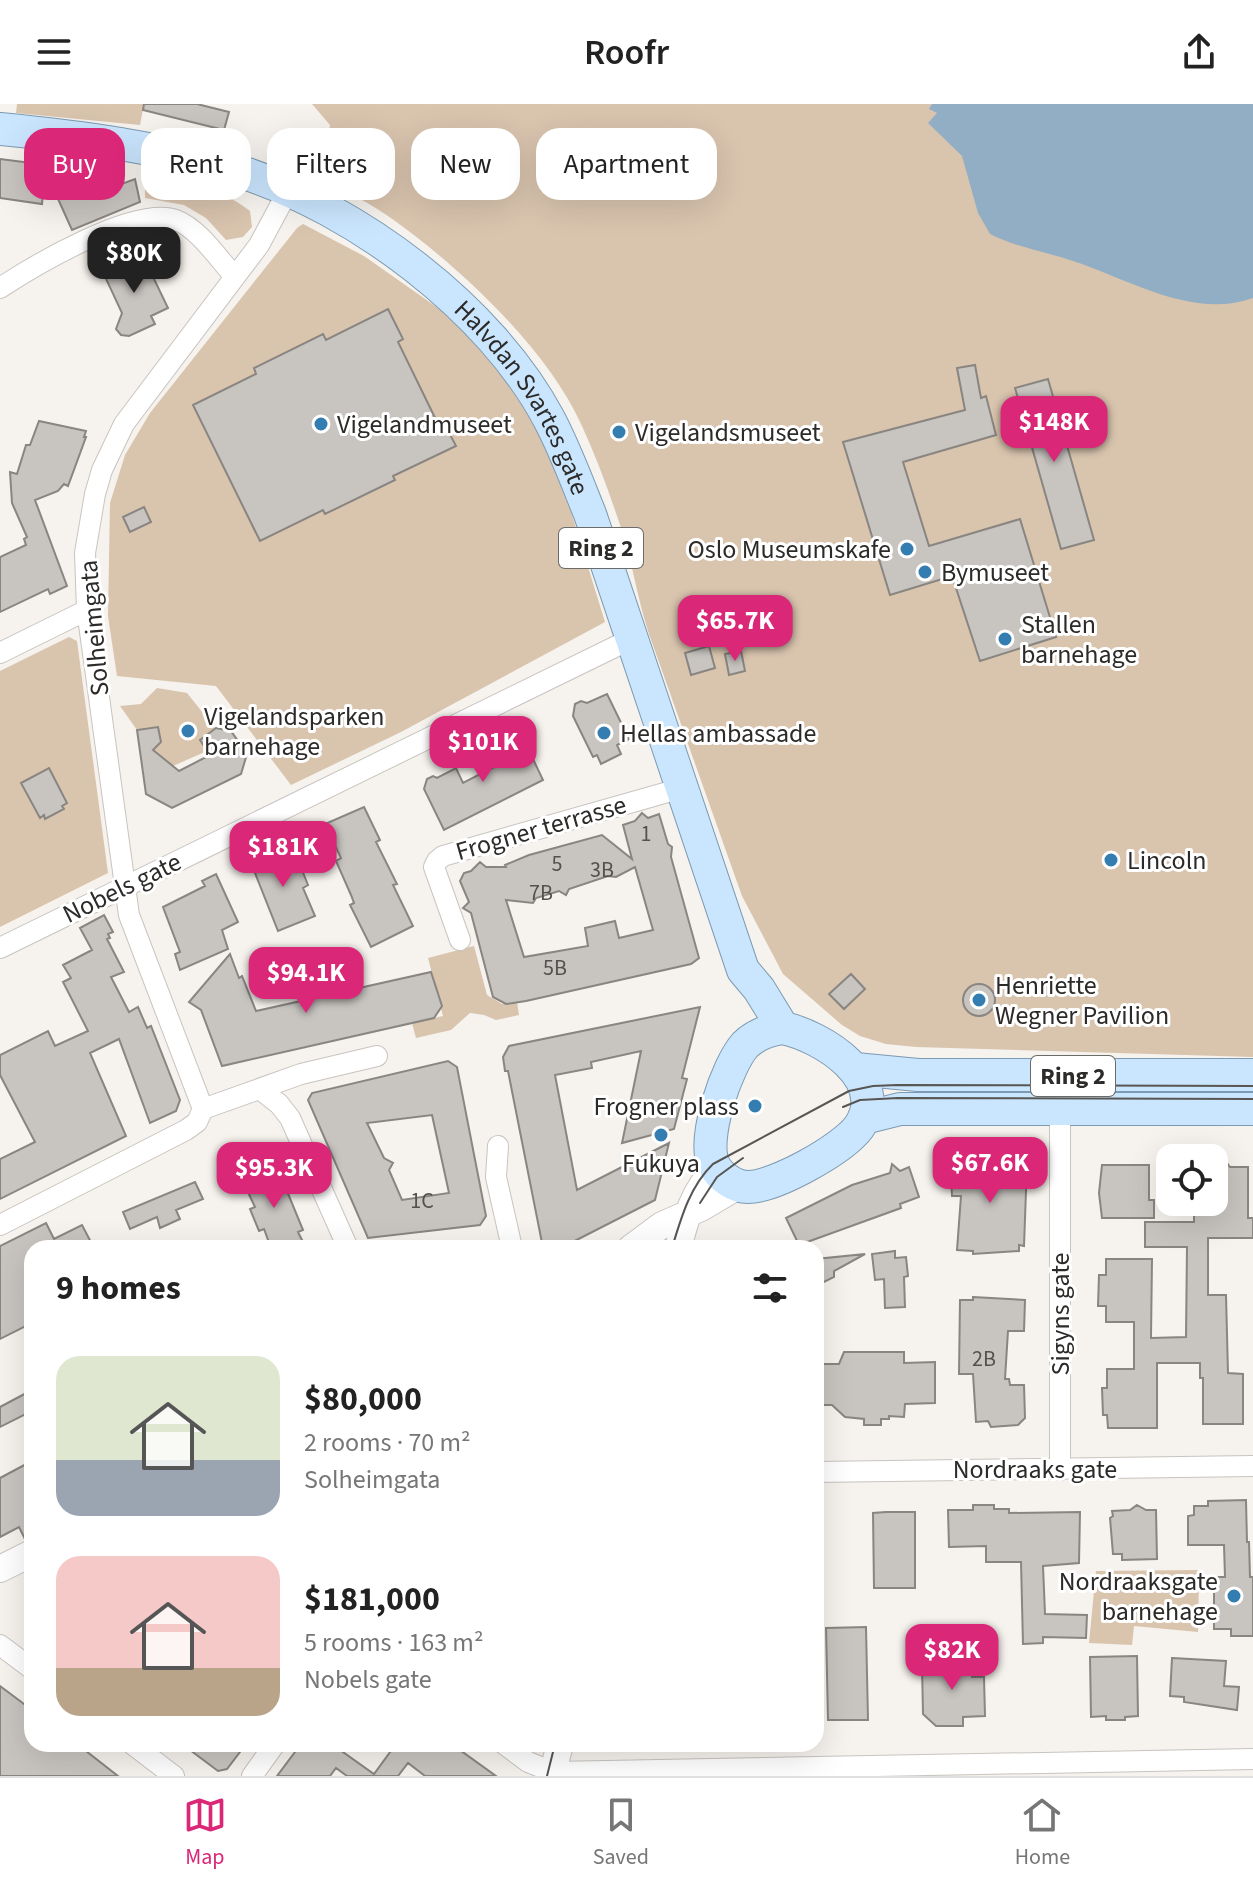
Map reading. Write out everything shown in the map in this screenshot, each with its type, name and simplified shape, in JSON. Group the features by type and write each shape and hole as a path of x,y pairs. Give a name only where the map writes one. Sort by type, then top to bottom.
{"main road":[{"name":"Halvdan Svartes gate","path":"0,129 87,137 184,156 267,183"},
{"name":"Halvdan Svartes gate","path":"305,200 356,227 409,262 479,323 506,354 548,417 590,514 743,970 783,1028"},
{"name":"Halvdan Svartes gate","path":"743,970 740,989 748,1042"},
{"path":"783,1028 826,1044 855,1069 865,1093 864,1118 843,1143 807,1166 759,1186 727,1177 711,1156 711,1144 723,1086 738,1056 748,1042 768,1031 783,1028"},
{"name":"Ring 2","path":"855,1069 893,1074 1253,1075"},
{"name":"Ring 2","path":"864,1118 900,1109 1253,1109"}],"street":[{"name":"Solheimgata","path":"203,1109 129,915 87,610 85,553 95,494 124,424 259,245 283,200"},
{"path":"0,288 55,255 148,217 175,220 189,227 234,276"},
{"path":"0,653 87,610"},
{"name":"Nobels gate","path":"0,948 631,639"},
{"name":"Frogner terrasse","path":"460,940 434,867 443,856 682,788"},
{"path":"0,1225 186,1130 197,1122 203,1109 301,1074 377,1056"},
{"path":"261,1090 279,1104 290,1118 344,1240"},
{"name":"Sigyns gate","path":"1060,1110 1060,1470"},
{"path":"498,1146 496,1177 510,1240"},
{"path":"680,1240 704,1181 727,1177"},
{"path":"642,1240 662,1225 689,1214"},
{"name":"Nordraaks gate","path":"824,1472 1253,1466"},
{"path":"0,1569 24,1557"},
{"path":"0,1645 24,1663"},
{"path":"142,1752 174,1776"},
{"path":"252,1776 269,1752"},
{"path":"515,1752 553,1774 1253,1759"},
{"path":"553,1774 558,1752"}],"shaded area":[{"path":"17,104 144,104 140,125 16,113"},
{"path":"312,104 1253,104 1253,1057 886,1044 860,1036 842,1025 783,974 742,896 649,634 614,506 588,439 567,397 526,340 475,287 421,240 362,200 395,200 395,128 330,128"},
{"path":"156,200 233,200 250,211 252,227 243,237 226,240 206,218 184,205"},
{"path":"303,224 364,256 448,315 489,357 528,408 561,479 605,622 401,732 291,785 216,686 117,676 108,616 110,503 125,455 150,413"},
{"path":"69,637 77,641 108,873 0,927 0,671"},
{"path":"157,688 187,693 215,728 200,739 207,751 173,766 166,761 142,764 140,751 153,750 161,742 158,728 137,730 120,706 141,704"},
{"path":"474,946 487,995 502,1004 517,1002 519,1015 496,1020 470,1013 451,1030 416,1038 412,1023 443,1016 428,958"},
{"path":"1199,1570 1198,1632 1134,1626 1132,1645 1089,1643 1096,1571"}],"water":[{"path":"932,104 1253,104 1253,298 1231,303 1185,301 990,234 978,213 962,156 928,123 937,113 929,109"}],"building":[{"path":"144,104 197,104 229,112 225,128 216,128 143,110"},
{"path":"0,159 24,162 24,200 42,200 42,204 0,198"},
{"path":"135,179 140,202 72,230 58,200 125,200 125,183"},
{"path":"124,257 128,265 144,258 168,308 151,316 155,324 129,336 121,335 116,329 122,313 101,268"},
{"name":"Vigelandmuseet","path":"388,309 403,339 398,342 439,426 444,423 456,446 325,514 323,510 260,541 193,405 256,374 254,368 323,334 326,340"},
{"path":"975,365 981,398 986,396 996,435 903,462 929,546 1020,519 1056,637 980,661 952,576 890,595 843,442 965,410 957,368"},
{"path":"1048,379 1094,540 1061,549 1015,388"},
{"path":"39,421 86,431 68,486 64,484 58,491 35,500 67,586 50,594 48,589 0,612 0,557 26,545 24,539 27,537 12,503 10,472 17,474 26,445 30,445"},
{"path":"144,507 151,522 130,532 123,517"},
{"path":"709,646 715,668 691,675 685,653"},
{"path":"741,651 745,671 729,675 725,654"},
{"name":"Hellas ambassade","path":"607,694 629,739 617,745 621,754 601,764 597,755 593,757 573,716 575,704 581,701 587,703"},
{"path":"158,727 161,742 153,750 179,771 210,755 200,740 216,728 231,731 247,754 241,774 172,808 146,794 137,730"},
{"path":"522,736 543,780 444,830 424,789 427,779 437,778 456,768 463,783 496,766 490,754 494,747"},
{"path":"49,768 67,803 62,806 64,809 45,819 44,815 40,818 21,783"},
{"path":"364,807 380,840 376,842 397,884 393,885 413,926 371,947 350,905 354,903 336,861 341,858 325,824"},
{"path":"642,813 648,818 659,814 668,844 672,847 671,857 699,958 691,964 526,1001 506,1004 493,997 471,913 463,908 469,902 460,881 464,873 480,862 486,867 506,867 529,855 602,835 632,859 623,825 635,821","holes":["635,867 653,930 619,938 615,921 585,928 588,946 524,957 506,900 533,903 536,898 559,891 566,895 569,889 608,876 616,877"]},
{"path":"286,846 297,872 302,870 308,885 303,888 315,916 278,931 251,863"},
{"path":"216,874 238,922 222,930 228,949 180,970 175,954 180,952 163,907 205,886 202,881"},
{"path":"104,915 113,932 108,934 110,938 107,939 124,972 111,977 129,1012 138,1007 147,1028 151,1026 180,1100 176,1111 150,1123 119,1039 90,1053 126,1136 0,1199 0,1159 35,1142 0,1075 0,1055 48,1031 55,1046 88,1031 63,982 71,978 63,965 92,950 80,928"},
{"path":"230,954 256,1011 431,972 442,1006 434,1018 222,1066 201,1010 189,1002"},
{"path":"851,974 865,989 844,1009 829,994"},
{"name":"Henriette Wegner Pavilion","path":"979,984 990,989 995,1000 990,1011 979,1016 968,1011 963,1000 968,989"},
{"path":"700,1007 682,1078 687,1079 674,1129 622,1143 641,1051 591,1062 592,1068 555,1075 577,1190 669,1143 655,1200 577,1240 541,1240 508,1071 505,1071 503,1057 509,1046"},
{"path":"448,1061 457,1067 486,1216 480,1225 368,1238 308,1100 312,1093","holes":["432,1115 449,1193 402,1200 389,1170 393,1163 384,1158 367,1123"]},
{"path":"950,1154 966,1155 966,1162 1027,1163 1024,1246 1019,1245 1019,1251 973,1254 973,1251 957,1250 961,1196 952,1196"},
{"path":"892,1164 900,1171 909,1167 919,1197 900,1204 901,1208 813,1240 797,1240 786,1218 852,1185 890,1173"},
{"path":"1228,1164 1248,1167 1248,1218 1253,1218 1253,1238 1208,1238 1208,1295 1226,1295 1228,1373 1243,1374 1243,1424 1203,1424 1200,1363 1157,1363 1157,1428 1108,1428 1107,1415 1103,1415 1102,1388 1107,1388 1107,1369 1134,1369 1134,1322 1106,1322 1106,1306 1098,1306 1099,1275 1106,1275 1106,1259 1152,1259 1151,1338 1186,1337 1187,1247 1145,1247 1145,1222 1194,1222 1194,1216 1228,1216"},
{"path":"1102,1165 1149,1165 1149,1200 1154,1200 1154,1218 1102,1218 1099,1193"},
{"path":"272,1168 278,1181 282,1179 303,1230 298,1232 302,1240 268,1240 264,1229 259,1231 250,1209 255,1207 245,1186 246,1179"},
{"path":"195,1182 203,1199 176,1210 180,1219 160,1228 157,1217 130,1229 123,1212"},
{"path":"46,1223 54,1239 82,1225 90,1240 24,1240 24,1327 0,1339 0,1246"},
{"path":"895,1251 895,1258 906,1257 905,1307 885,1308 884,1279 875,1280 872,1254"},
{"path":"865,1254 834,1271 834,1277 824,1282 824,1258"},
{"path":"973,1297 1025,1300 1024,1331 1008,1331 1005,1379 1009,1379 1010,1385 1024,1385 1025,1418 1018,1425 991,1427 988,1421 976,1422 973,1374 959,1374 960,1300 973,1300"},
{"path":"844,1352 904,1352 904,1363 935,1362 935,1403 905,1404 904,1417 889,1416 889,1419 881,1419 881,1425 864,1425 864,1419 845,1417 832,1405 824,1405 824,1364 839,1364"},
{"path":"24,1394 24,1415 0,1427 0,1407"},
{"path":"24,1465 24,1537 19,1527 0,1537 0,1478"},
{"path":"1246,1500 1250,1577 1253,1577 1253,1636 1231,1636 1231,1629 1214,1629 1214,1577 1225,1577 1224,1545 1188,1545 1188,1516 1194,1515 1194,1506 1208,1506 1208,1501"},
{"path":"973,1505 994,1505 994,1509 1009,1509 1009,1513 1080,1512 1079,1563 1043,1566 1045,1614 1087,1615 1086,1638 1043,1637 1043,1643 1023,1644 1021,1562 986,1562 986,1546 949,1547 948,1510 973,1510"},
{"path":"1137,1505 1146,1510 1156,1510 1157,1559 1122,1560 1122,1554 1113,1554 1112,1511 1130,1510"},
{"path":"915,1512 915,1588 874,1588 873,1513"},
{"path":"866,1627 868,1720 828,1720 826,1628"},
{"path":"971,1655 972,1677 984,1677 985,1716 963,1717 963,1726 936,1726 923,1714 922,1667 943,1666 943,1656"},
{"path":"1137,1656 1138,1716 1125,1717 1125,1720 1091,1717 1090,1657"},
{"path":"1172,1658 1226,1661 1224,1686 1239,1687 1237,1710 1184,1702 1184,1697 1170,1696"},
{"path":"0,1686 24,1704 24,1752 87,1752 118,1776 0,1776"},
{"path":"193,1752 240,1752 227,1769 218,1771"},
{"path":"295,1752 343,1752 374,1774 390,1752 463,1752 496,1776 425,1776 408,1763 398,1776 347,1776 336,1768 330,1776 277,1776"}],"tram line":[{"path":"675,1240 692,1192 713,1164 849,1091 897,1085 1253,1086"},
{"path":"843,1107 860,1100 898,1098 1253,1099"},
{"path":"700,1203 717,1177 743,1158"},
{"path":"547,1776 553,1752"}],"place":[{"name":"Vigelandmuseet","path":"321,424"},
{"name":"Vigelandsmuseet","path":"619,432"},
{"name":"Oslo Museumskafe","path":"907,549"},
{"name":"Bymuseet","path":"925,572"},
{"name":"Stallen barnehage","path":"1005,639"},
{"name":"Vigelandsparken barnehage","path":"188,731"},
{"name":"Hellas ambassade","path":"604,733"},
{"name":"Lincoln","path":"1111,860"},
{"name":"Henriette Wegner Pavilion","path":"979,1000"},
{"name":"Frogner plass","path":"755,1106"},
{"name":"Fukuya","path":"661,1135"},
{"name":"Nordraaksgate barnehage","path":"1234,1596"}]}
